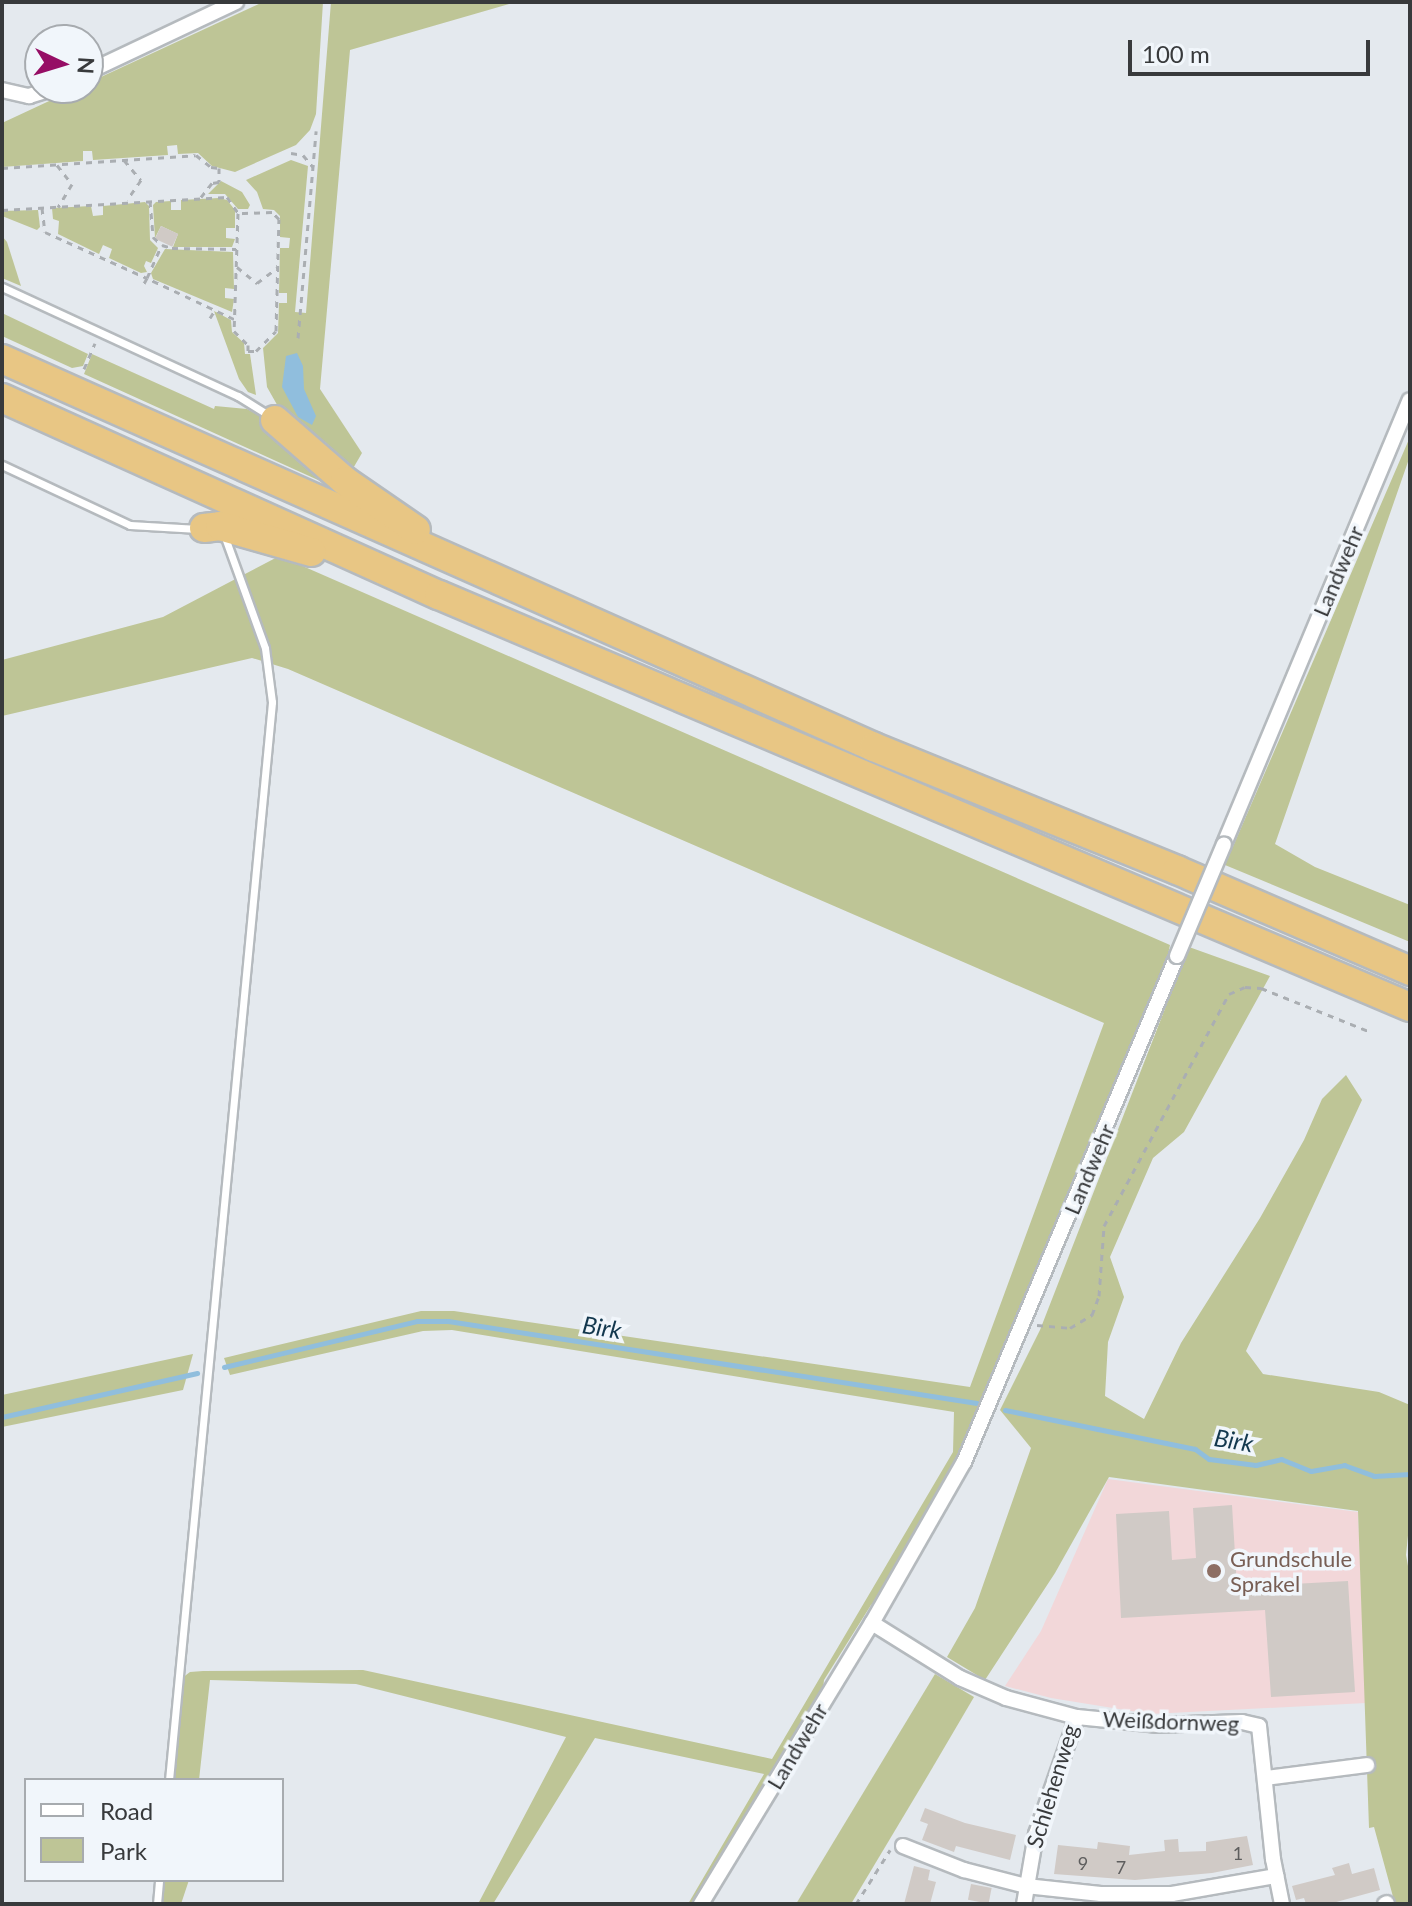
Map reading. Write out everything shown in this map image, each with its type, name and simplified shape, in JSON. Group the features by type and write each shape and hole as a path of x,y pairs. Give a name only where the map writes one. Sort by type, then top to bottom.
{"highway":[{"path":"2,359 874,747 1177,870 1410,971"},
{"path":"2,398 439,595 1410,1007"},
{"path":"275,420 345,481 432,540 449,560"},
{"path":"212,527 281,542 439,595"}],"street":[{"path":"104,64 236,2"},
{"path":"2,90 24,96"},
{"name":"Landwehr","path":"701,1904 872,1623 964,1462 1410,400"},
{"name":"Schlehenweg","path":"872,1623 960,1678 1006,1698 1077,1717 1048,1793 1024,1904"},
{"name":"Weißdornweg","path":"1077,1717 1159,1725 1255,1724 1263,1733 1276,1876 1282,1904"},
{"path":"1266,1778 1367,1765"},
{"path":"899,1844 964,1870 1026,1886 1101,1894 1172,1894 1276,1876"}],"lane":[{"path":"2,287 238,396 275,420"},
{"path":"2,465 130,525 190,530 212,527 265,648 272,702 169,1778"},
{"path":"157,1904 159,1882"}],"path":[{"path":"298,338 316,131"},
{"path":"291,153 307,157 314,168"},
{"path":"2,168 196,155 211,167 219,168 219,182 212,183 201,197"},
{"path":"124,160 141,180 126,202"},
{"path":"57,165 72,184 58,207"},
{"path":"2,210 227,197 238,213 234,331 248,345 248,351 256,351 276,333 278,217 272,212 238,213"},
{"path":"150,201 153,237 162,245 236,249"},
{"path":"42,208 45,232 234,319"},
{"path":"142,287 162,245"},
{"path":"236,266 257,283 278,267"},
{"path":"210,318 215,310"},
{"path":"84,369 100,333"},
{"path":"1025,1321 1063,1329 1082,1324 1092,1315 1099,1296 1104,1226 1229,994 1245,987 1261,988 1371,1032"},
{"path":"1410,1830 1410,1842"},
{"path":"856,1904 899,1844"}],"shaded area":[{"name":"Grundschule Sprakel","path":"1108,1479 1358,1512 1366,1703 1150,1714 1051,1698 1005,1686 1041,1631"}],"green space":[{"path":"263,2 323,2 316,114 310,130 296,145 235,172 212,166 198,153 178,154 177,145 167,146 168,155 93,160 92,151 83,151 83,161 2,167 2,123 43,104 104,104 104,76"},
{"path":"331,2 516,2 350,50 320,389 362,453 348,477 280,410 267,387 263,348 278,333 279,303 287,303 287,293 279,293 280,248 289,248 290,238 280,237 280,216 274,210 263,209 257,192 246,180 291,160 308,166 295,312 306,313"},
{"path":"221,181 242,192 250,205 248,209 238,209 225,194 208,194"},
{"path":"181,200 227,200 235,210 235,228 226,228 226,238 235,239 232,247 173,247 178,234 161,226 155,238 153,205 156,202 171,201 171,210 181,210"},
{"path":"145,202 149,206 150,240 158,248 151,263 146,261 144,266 147,272 141,273 109,258 112,249 103,245 99,254 58,234 59,221 53,219 52,208 91,206 93,216 103,215 103,206"},
{"path":"38,210 40,227 37,230 2,216 2,211"},
{"path":"2,236 7,242 21,286 2,278"},
{"path":"165,249 233,252 234,289 225,288 225,298 234,299 232,312 153,279 151,273"},
{"path":"214,311 231,320 232,332 244,343 245,354 250,354 256,395 248,392 239,379"},
{"path":"2,313 88,354 83,366 72,368 2,336"},
{"path":"92,354 214,409 215,406 247,409 257,414 340,490 84,374"},
{"path":"1410,437 1410,456 1275,844 1315,867 1410,905 1410,942 1225,865"},
{"path":"287,552 298,564 1170,945 1165,969 967,1443 883,1597 871,1605 824,1680 823,1690 695,1904 688,1904 764,1774 595,1738 493,1904 478,1904 566,1737 356,1684 210,1680 199,1778 173,1778 182,1678 190,1672 203,1671 363,1670 772,1759 953,1452 954,1412 452,1330 423,1331 230,1375 224,1358 421,1311 454,1311 970,1387 1104,1023 288,669 252,658 2,716 2,660 163,617"},
{"path":"1189,947 1270,976 1184,1132 1153,1158 1110,1257 1124,1297 1108,1342 1105,1396 1144,1419 1181,1343 1260,1218 1304,1140 1322,1099 1346,1075 1362,1100 1246,1351 1263,1374 1379,1392 1410,1405 1410,1516 1406,1555 1410,1577 1410,1904 1395,1904 1374,1827 1369,1828 1358,1511 1109,1477 1055,1573 985,1680 947,1657 975,1608 1031,1448 1000,1410 1040,1330"},
{"path":"193,1354 183,1390 2,1427 2,1395"},
{"path":"935,1674 974,1697 851,1904 796,1904"},
{"path":"164,1882 188,1882 181,1904 163,1904"}],"water":[{"path":"297,353 303,366 304,389 316,416 312,425 298,417 282,387 286,356"}],"building":[{"path":"161,226 178,234 172,247 155,239"},
{"path":"1232,1505 1237,1587 1348,1581 1355,1692 1271,1697 1265,1610 1121,1618 1116,1514 1169,1511 1172,1560 1196,1558 1193,1508"},
{"path":"925,1808 965,1823 1016,1835 1010,1860 956,1846 954,1852 922,1840 928,1824 920,1821"},
{"path":"1247,1836 1253,1865 1212,1873 1135,1880 1054,1874 1058,1845 1097,1849 1098,1842 1130,1846 1129,1855 1165,1851 1164,1840 1178,1839 1179,1852 1206,1851 1206,1842"},
{"path":"1349,1863 1352,1874 1374,1868 1380,1890 1329,1904 1306,1904 1304,1898 1296,1900 1292,1886 1335,1875 1332,1868"},
{"path":"914,1866 930,1870 928,1880 936,1882 930,1904 904,1904"},
{"path":"971,1884 992,1888 989,1904 968,1900"}],"waterway":[{"name":"Birk","path":"224,1367 417,1321 448,1321 977,1403"},
{"name":"Birk","path":"2,1417 197,1373"},
{"name":"Birk","path":"1005,1410 1195,1449 1209,1459 1256,1465 1281,1459 1311,1471 1344,1465 1374,1476 1410,1474"}],"place":[{"name":"Grundschule Sprakel","path":"1214,1571"}]}
